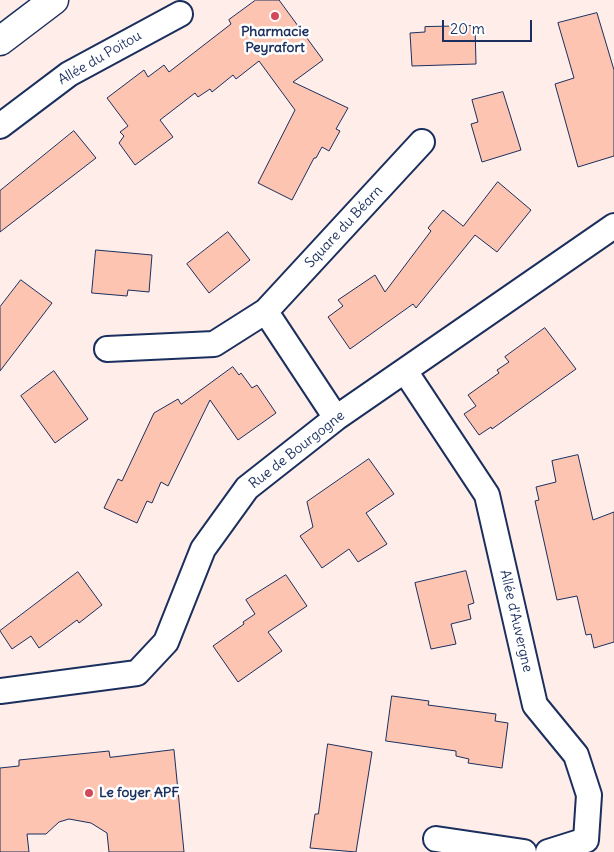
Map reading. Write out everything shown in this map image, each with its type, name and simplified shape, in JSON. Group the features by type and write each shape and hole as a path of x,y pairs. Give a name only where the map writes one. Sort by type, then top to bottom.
{"main road":[{"path":"0,41 54,0"}],"street":[{"name":"Allée du Poitou","path":"0,126 69,74 180,14"},
{"name":"Square du Béarn","path":"108,349 214,344 266,312 422,142"},
{"name":"Rue de Bourgogne","path":"0,691 137,673 166,642 203,549 248,488 336,418 614,226"},
{"path":"266,312 336,418"},
{"name":"Allée d'Auvergne","path":"405,371 487,495 535,705 576,755 589,795 586,840 548,852"},
{"path":"436,838 524,852"}],"building":[{"path":"256,0 279,0 323,60 293,82 348,108 336,129 340,131 329,151 322,147 316,158 314,158 292,200 258,183 295,110 259,61 236,79 233,75 212,92 210,89 198,97 195,93 160,120 173,137 135,165 119,143 124,136 120,132 128,126 107,98 144,70 148,77 164,65 169,72 231,24 229,20"},
{"path":"597,13 614,70 614,156 578,167 555,84 574,78 558,23"},
{"path":"475,26 476,64 412,66 410,33 425,32 425,27"},
{"path":"503,92 521,150 482,162 471,124 478,122 472,100"},
{"path":"74,131 96,158 0,232 0,191"},
{"path":"498,182 531,210 497,252 475,235 416,308 413,304 350,349 328,317 343,306 338,300 375,275 385,292 431,231 428,228 443,210 463,226"},
{"path":"228,232 250,260 209,293 187,264"},
{"path":"96,250 152,255 149,292 128,290 127,296 92,293"},
{"path":"21,280 52,303 0,371 0,307"},
{"path":"545,328 576,369 492,429 491,427 479,435 464,414 476,406 468,395 499,373 497,370 509,362 505,357"},
{"path":"233,367 239,375 241,373 252,388 257,385 276,413 238,440 210,400 168,486 161,482 152,503 147,501 137,523 104,508 118,479 122,481 154,413 178,399 181,404"},
{"path":"54,371 88,419 55,443 21,396"},
{"path":"578,455 593,520 614,512 614,642 594,648 591,634 586,635 577,596 557,600 535,501 539,500 536,487 556,482 552,461"},
{"path":"369,459 394,494 366,513 387,544 358,562 349,549 322,568 300,536 313,527 307,502"},
{"path":"466,571 474,603 468,605 471,619 451,624 456,644 431,649 415,583"},
{"path":"78,572 102,605 79,623 77,620 39,648 31,636 12,649 0,631"},
{"path":"286,575 307,606 268,632 282,651 238,682 213,646 255,614 246,600"},
{"path":"392,696 429,701 428,705 496,714 495,721 508,723 502,768 468,763 469,759 456,756 456,751 386,741"},
{"path":"328,744 372,752 356,852 310,848 315,814 318,814"},
{"name":"Le foyer APF","path":"174,750 184,852 109,852 107,833 91,823 69,819 59,822 46,834 27,834 29,852 0,852 0,768 19,766 19,760 109,751 110,757"}],"place":[{"name":"Pharmacie Peyrafort","path":"275,16"},
{"name":"Le foyer APF","path":"89,793"}]}
